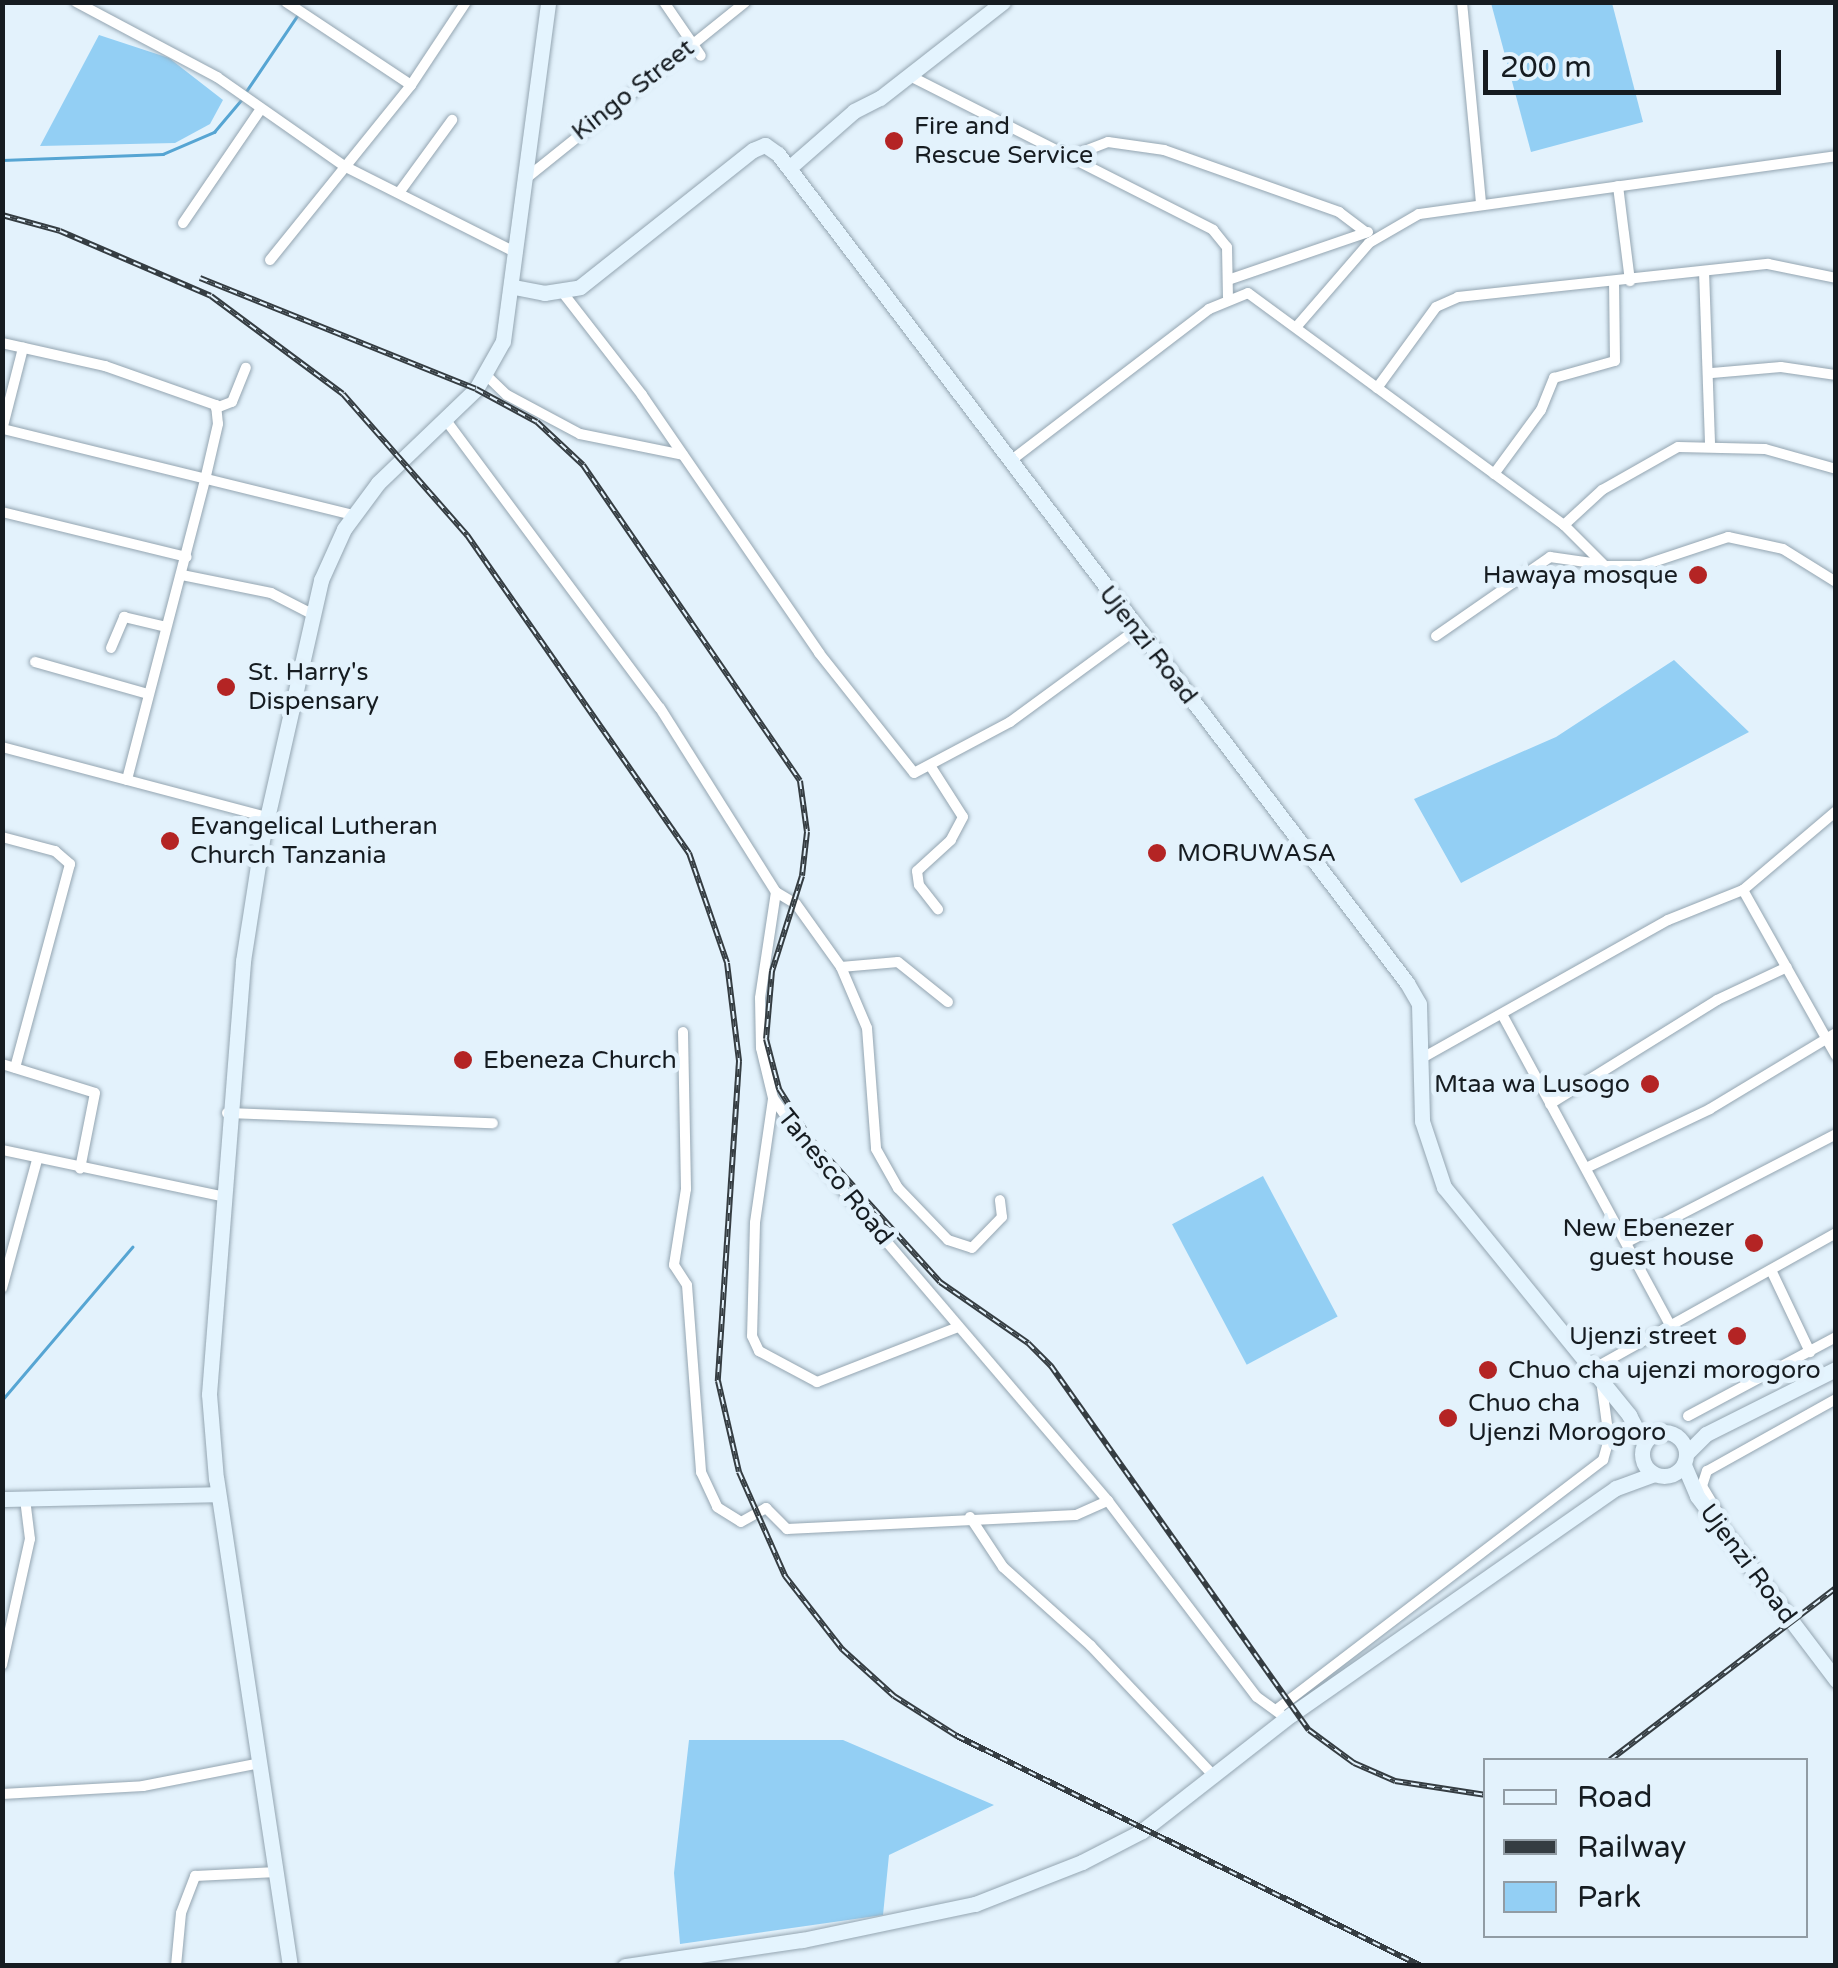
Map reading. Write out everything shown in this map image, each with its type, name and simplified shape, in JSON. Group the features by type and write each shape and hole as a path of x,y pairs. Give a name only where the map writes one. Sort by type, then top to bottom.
{"street":[{"path":"76,2 230,86 244,102 344,166 401,190 454,227 518,253"},
{"path":"270,260 411,85 466,2"},
{"path":"664,2 701,56"},
{"name":"Kingo Street","path":"524,180 745,2"},
{"path":"514,287 563,294 616,264 753,150 765,146 789,168 854,111 910,76 982,8 1003,2"},
{"path":"1462,2 1481,202"},
{"path":"290,1966 218,1494 209,1394 226,1113 267,817 312,614 326,569 354,516 401,454 445,419 484,374 502,341 514,287 543,7"},
{"path":"296,8 411,85"},
{"path":"910,76 1214,230 1227,247 1228,298"},
{"path":"183,222 260,110"},
{"path":"401,190 452,120"},
{"path":"1068,157 1108,142 1164,150 1339,212 1366,232"},
{"path":"1228,280 1366,232 1383,231 1435,208 1836,156"},
{"name":"Ujenzi Road","path":"789,168 1008,462 1407,983 1420,1004 1424,1056 1422,1121 1444,1187 1602,1386 1630,1415"},
{"path":"1618,186 1630,281"},
{"path":"1298,325 1383,231"},
{"path":"1377,388 1444,302 1782,264 1836,278"},
{"path":"1704,270 1712,373 1710,443"},
{"path":"1494,474 1541,410 1554,378 1615,361 1614,282"},
{"path":"563,294 888,743 914,773 1010,722 1137,628"},
{"path":"1008,462 1228,298 1255,294 1564,525 1606,566"},
{"path":"2,343 199,394 216,408"},
{"path":"23,348 3,429 354,516"},
{"path":"1712,373 1782,367 1836,375"},
{"path":"216,408 232,402 246,368"},
{"path":"484,374 507,396 580,434 683,455"},
{"path":"127,780 205,480 216,408"},
{"path":"445,419 660,708 776,892 796,904 841,967 867,1028 876,1149 898,1188 948,1240 972,1248 1002,1217 1000,1200"},
{"path":"1564,525 1593,496 1654,458 1710,443 1832,468 1836,451"},
{"path":"2,512 186,556"},
{"path":"1436,636 1550,557 1606,566 1641,566 1712,539 1739,538 1799,556 1836,582"},
{"path":"182,575 271,594 312,614"},
{"path":"111,648 124,617 166,627"},
{"path":"35,662 148,694"},
{"path":"2,747 267,817"},
{"path":"930,767 962,817 951,840 917,870 920,886 938,909"},
{"path":"1424,1056 1503,1016 1668,920 1743,890 1836,812"},
{"path":"2,836 55,851 70,864 15,1068"},
{"path":"1743,890 1831,1037 1836,1056"},
{"name":"Tanesco Road","path":"776,892 760,998 773,1098 958,1327 1108,1502 1257,1697 1281,1714"},
{"path":"841,967 898,962 948,1002"},
{"path":"1550,1104 1716,1000 1788,967"},
{"path":"1503,1016 1669,1323"},
{"path":"683,1032 686,1189 674,1265 687,1286 700,1472 712,1500 734,1521 766,1508 787,1530 970,1517 1076,1515 1108,1502"},
{"path":"1586,1168 1710,1109 1831,1037"},
{"path":"2,1064 95,1093 80,1169"},
{"path":"773,1098 755,1223 752,1336 759,1352 818,1382 958,1327"},
{"path":"226,1113 493,1123"},
{"path":"1627,1242 1836,1134"},
{"path":"2,1150 221,1196"},
{"path":"2,1288 37,1160"},
{"path":"1591,1370 1836,1233"},
{"path":"2,1236 15,1240"},
{"path":"1770,1270 1810,1352"},
{"path":"1688,1416 1836,1337"},
{"path":"1281,1714 1616,1488 1662,1474 1685,1459 1706,1434 1836,1370"},
{"path":"625,1966 802,1940 975,1904 1142,1830 1214,1776 1281,1714 1603,1460 1609,1439 1602,1386"},
{"path":"1758,1578 1702,1486 1707,1471 1836,1400"},
{"path":"1630,1415 1671,1434 1706,1434"},
{"path":"1630,1415 1643,1449 1662,1474 1698,1496"},
{"path":"1616,1488 1643,1449 1671,1434"},
{"path":"1671,1434 1698,1496"},
{"path":"2,1499 218,1494"},
{"name":"Ujenzi Road","path":"1698,1496 1836,1680"},
{"path":"2,1665 30,1539 24,1499"},
{"path":"970,1517 1003,1566 1091,1646 1214,1776"},
{"path":"2,1794 142,1786 260,1762"},
{"path":"176,1966 180,1913 195,1876 276,1872"}],"green space":[{"path":"1491,3 1612,3 1643,122 1531,152"},
{"path":"99,35 169,58 223,100 210,124 175,143 40,146"},
{"path":"1674,660 1749,732 1461,883 1414,799 1556,737"},
{"path":"1263,1176 1338,1316 1247,1365 1172,1224"},
{"path":"689,1740 843,1740 994,1805 889,1855 883,1915 680,1944 674,1873"}],"waterway":[{"path":"245,93 299,13"},
{"path":"2,160 163,154 214,132 241,100"},
{"path":"2,1400 132,1247"}],"railway":[{"path":"2,215 60,231 211,296 343,394 467,535 689,853 727,963 739,1061 718,1381 739,1472 785,1576 842,1649 894,1696 957,1736 1421,1966"},
{"path":"200,278 476,389 537,422 583,465 800,781 807,832 802,876 772,971 766,1039 779,1089 810,1138 940,1282 1028,1343 1051,1366 1309,1730 1354,1763 1395,1781 1483,1795"},
{"path":"1613,1758 1836,1588"}],"place":[{"name":"Fire and Rescue Service","path":"894,141"},
{"name":"Hawaya mosque","path":"1698,575"},
{"name":"St. Harry's Dispensary","path":"226,687"},
{"name":"Evangelical Lutheran Church Tanzania","path":"170,841"},
{"name":"MORUWASA","path":"1157,853"},
{"name":"Ebeneza Church","path":"463,1060"},
{"name":"Mtaa wa Lusogo","path":"1650,1084"},
{"name":"New Ebenezer guest house","path":"1754,1243"},
{"name":"Ujenzi street","path":"1737,1336"},
{"name":"Chuo cha ujenzi morogoro","path":"1488,1370"},
{"name":"Chuo cha Ujenzi Morogoro","path":"1448,1418"}]}
